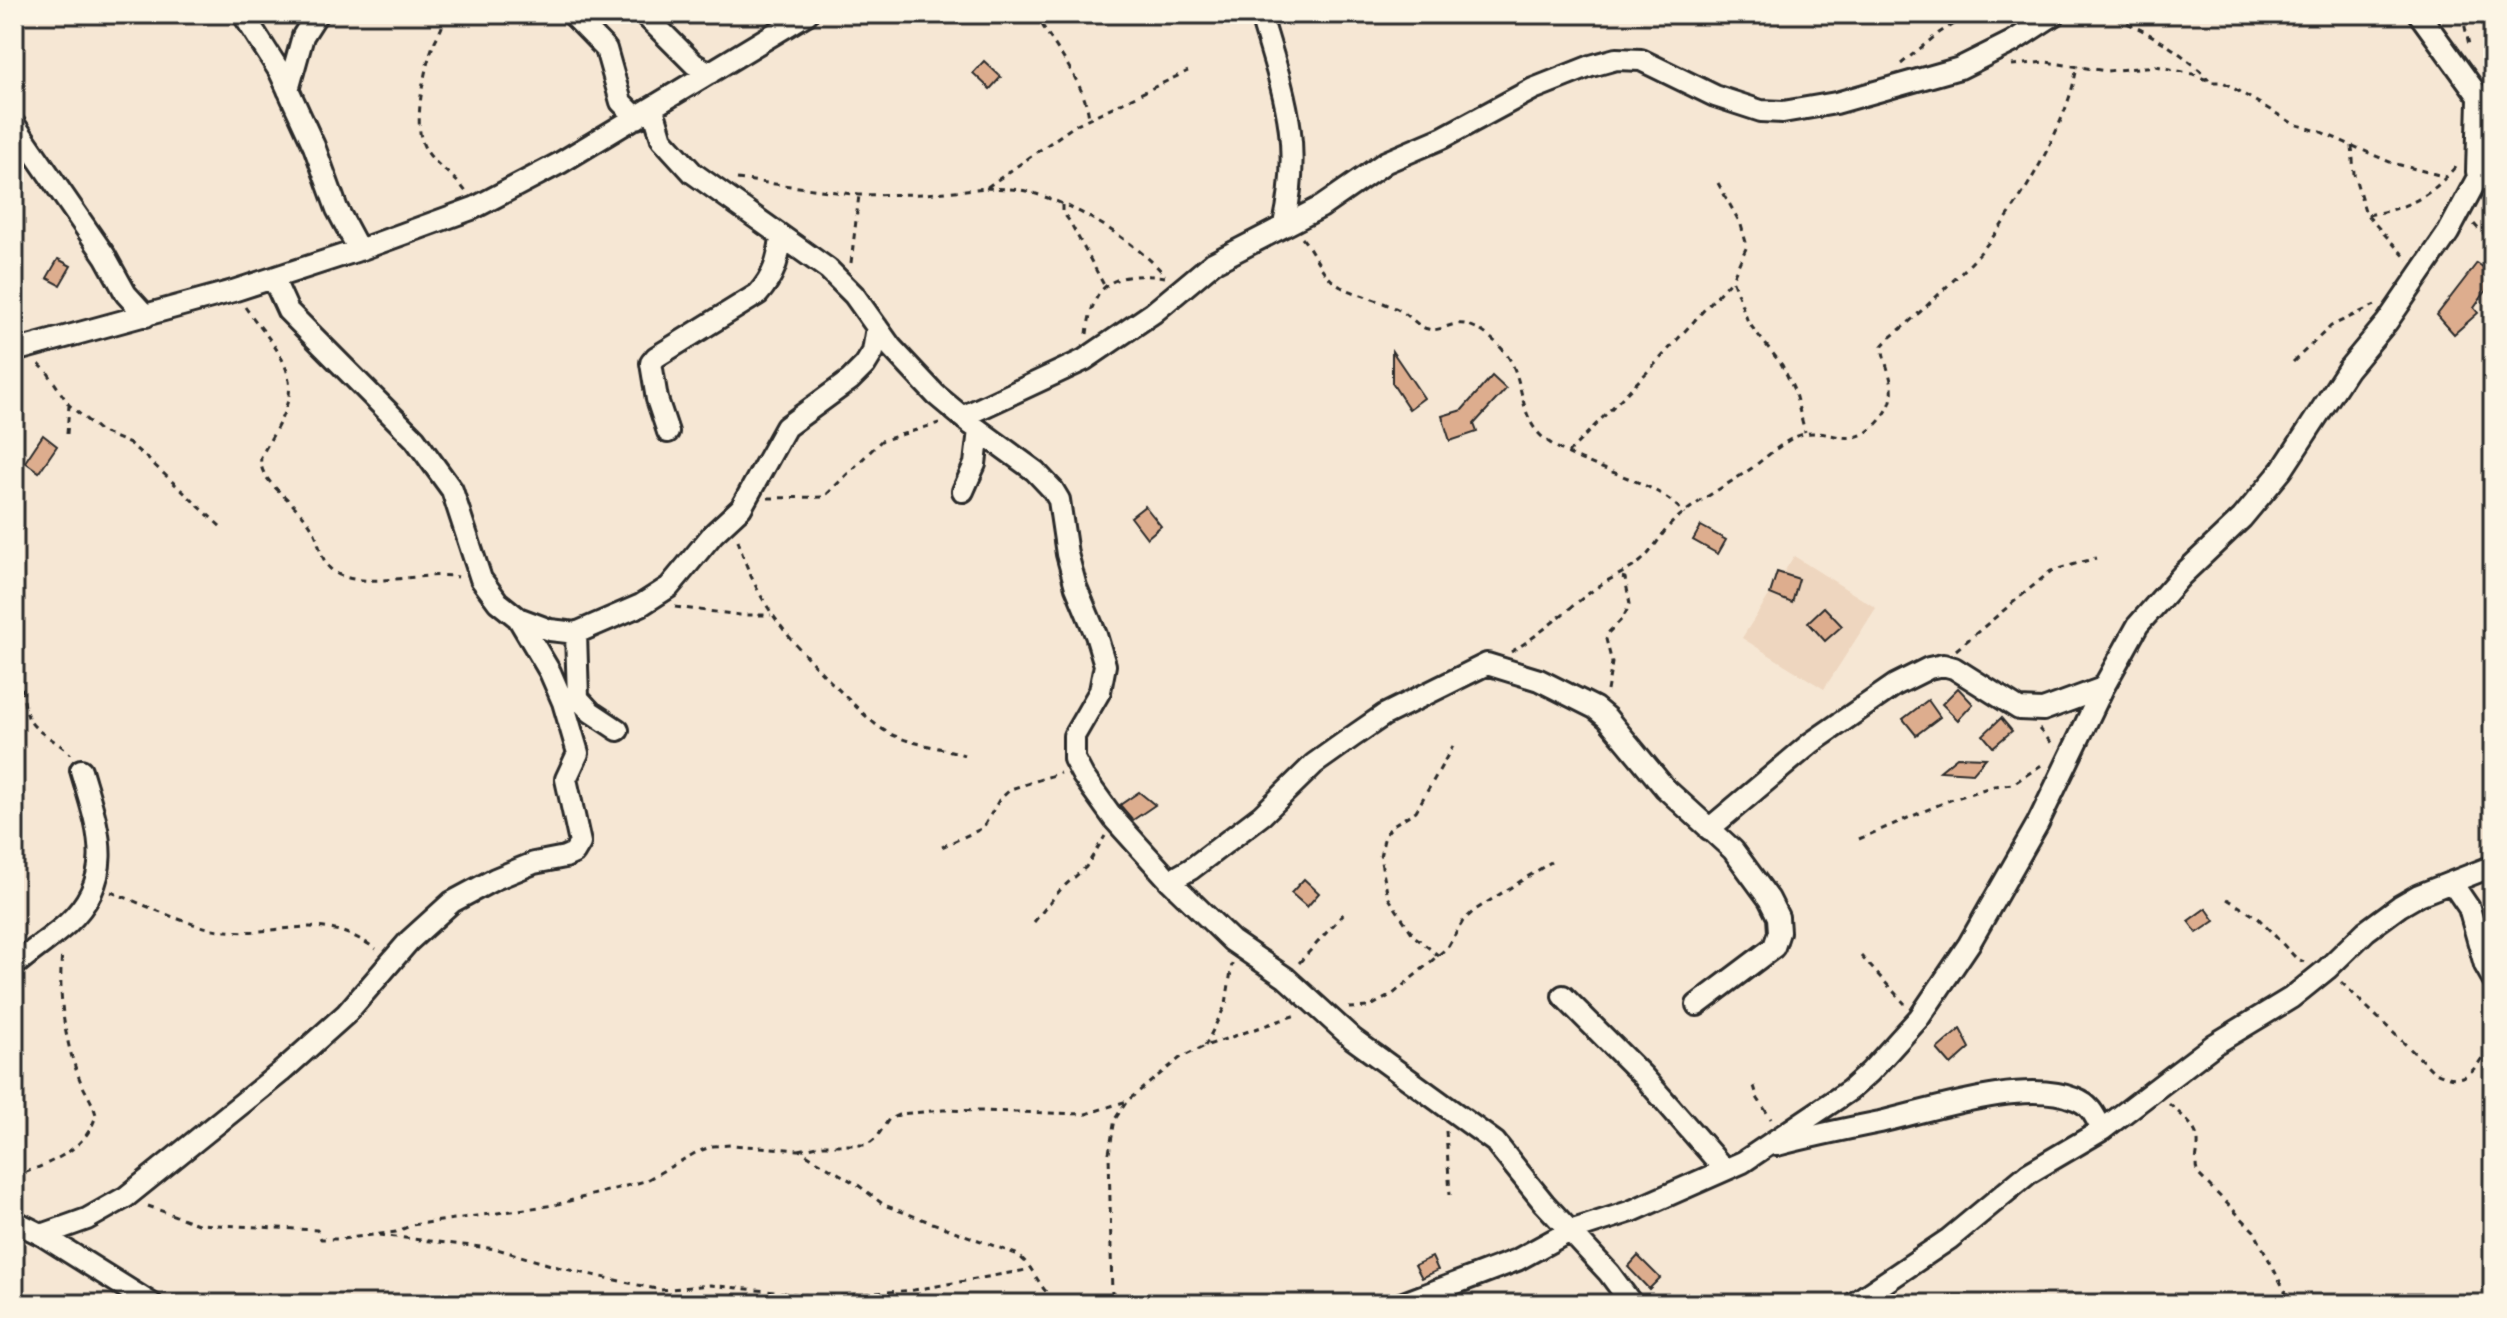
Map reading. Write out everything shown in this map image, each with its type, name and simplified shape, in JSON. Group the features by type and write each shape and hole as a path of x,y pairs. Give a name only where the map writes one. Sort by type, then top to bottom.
{"street":[{"path":"243,14 280,72 314,146 337,209 359,250"},
{"path":"288,90 303,36 317,14"},
{"path":"572,14 606,49 621,102 645,114 662,139 693,173 828,269 854,295 891,347 958,414 1035,471 1053,490 1059,500 1067,554 1076,587 1105,665 1100,691 1074,736 1072,748 1079,768 1114,819 1170,881 1232,941 1286,978 1353,1039 1495,1142 1544,1203 1609,1273 1632,1304"},
{"path":"644,14 694,64 710,73"},
{"path":"22,355 273,278 474,208 645,114 807,14"},
{"path":"958,414 1084,360 1153,313 1229,252 1321,207 1386,162 1442,138 1533,89 1616,59 1641,60 1693,87 1735,103 1761,111 1783,112 1836,103 1960,68 2012,42 2055,14"},
{"path":"2419,14 2493,116"},
{"path":"1263,23 1291,124 1292,179 1282,226"},
{"path":"1401,1304 1517,1260 1570,1231 1632,1211 1725,1170 1850,1090 1919,1018 1945,983 1995,901 2064,757 2138,625 2182,575 2263,494 2348,369 2387,322 2448,233 2477,176 2485,146 2479,99"},
{"path":"14,124 105,256 126,294 146,316"},
{"path":"668,432 657,399 651,363 758,294 776,269 781,238"},
{"path":"42,1235 87,1219 126,1197 312,1045 346,1014 418,931 452,902 534,863 574,853 580,843 566,779 577,759 577,746 563,702 550,672 518,618 487,590 477,569 452,490 389,412 288,311 273,278"},
{"path":"518,618 550,630 576,633 641,605 669,587 746,500 786,427 850,380 865,365 873,352 877,327"},
{"path":"963,491 975,464 979,430"},
{"path":"576,633 578,698 591,712 618,730"},
{"path":"1170,881 1191,869 1262,815 1314,764 1362,730 1417,698 1487,664 1539,680 1595,708 1607,718 1658,780 1733,850 1769,899 1778,917 1779,932 1774,947 1697,1005"},
{"path":"1709,829 1811,743 1895,685 1929,668 1943,665 1954,668 2019,709 2043,710 2103,688"},
{"path":"14,966 83,909 96,887 100,844 81,770"},
{"path":"1853,1304 1949,1239 2029,1173 2102,1130 2215,1044 2291,998 2366,931 2400,906 2419,895 2493,866"},
{"path":"2452,883 2469,908 2485,965 2493,979"},
{"path":"1563,996 1652,1085 1725,1170"},
{"path":"1773,1142 1965,1101 2048,1092 2074,1098 2091,1107 2102,1130"},
{"path":"14,1221 42,1235 152,1304"}],"path":[{"path":"443,14 444,24 434,43 421,95 419,125 422,142 428,152 457,179 474,208"},
{"path":"1036,14 1072,74 1089,119"},
{"path":"1894,69 1939,33 1969,14"},
{"path":"2105,14 2129,22 2181,54 2212,82"},
{"path":"2001,65 2046,62 2107,71 2171,68 2212,82 2223,82 2285,120 2392,163 2447,177"},
{"path":"1487,664 1515,650 1596,587 1643,559 1669,526 1779,447 1805,432 1852,440 1862,436 1883,418 1890,404 1893,385 1882,346 1968,266 2016,203 2051,143 2069,100 2077,66"},
{"path":"986,188 1089,119 1188,71"},
{"path":"2352,146 2354,174 2367,215 2421,274"},
{"path":"2367,215 2412,204 2425,197 2485,146"},
{"path":"736,179 859,195 925,194 986,188 1029,192 1062,205 1123,238 1167,277"},
{"path":"1568,453 1732,279 1747,246 1741,225 1718,183"},
{"path":"854,295 851,263 859,195"},
{"path":"1062,205 1062,211 1105,287"},
{"path":"1282,226 1304,239 1332,282 1341,287 1405,313 1426,329 1466,324 1501,346 1517,372 1531,427 1548,442 1568,453 1669,498 1685,514"},
{"path":"1084,360 1090,309 1105,287 1116,279 1126,277 1194,279"},
{"path":"1732,279 1748,322 1782,365 1794,390 1805,432"},
{"path":"233,291 281,356 287,370 289,398 260,465 266,476 307,520 328,567 350,579 364,580 449,575 471,580 487,590"},
{"path":"2293,362 2331,326 2371,306 2405,296"},
{"path":"22,355 48,373 69,405 100,431 130,444 221,527"},
{"path":"67,434 69,405"},
{"path":"746,500 824,497 881,441 958,414"},
{"path":"732,517 747,567 771,615 799,651 876,724 899,737 964,755"},
{"path":"1943,665 1965,641 2051,571 2096,558"},
{"path":"1607,718 1608,677 1612,663 1606,639 1630,604 1625,578 1617,576"},
{"path":"641,605 771,615"},
{"path":"14,666 20,672 24,707 30,720 36,728 62,745 81,770"},
{"path":"1859,839 1950,800 1994,786 2013,784 2064,757 2019,709"},
{"path":"1439,956 1414,936 1388,897 1380,857 1385,835 1393,825 1416,811 1453,746"},
{"path":"942,847 983,828 999,800 1011,789 1079,768"},
{"path":"1034,922 1061,889 1086,867 1114,819"},
{"path":"1113,1298 1109,1153 1115,1119 1127,1101 1180,1058 1205,1046 1293,1017 1315,1006 1358,1008 1381,1002 1439,956 1463,921 1475,910 1551,862"},
{"path":"96,887 209,928 229,931 327,927 346,932 392,960"},
{"path":"2227,899 2258,918 2296,958 2327,969 2432,1070 2450,1079 2463,1077 2470,1073 2493,1041"},
{"path":"1286,978 1346,911"},
{"path":"14,1177 57,1159 74,1148 86,1136 96,1115 71,1051 64,1015 60,977 65,926"},
{"path":"1205,1046 1220,1020 1229,991 1232,941"},
{"path":"1861,956 1896,997 1919,1018"},
{"path":"1754,1086 1773,1142"},
{"path":"2155,1090 2193,1128 2197,1137 2195,1166 2198,1174 2254,1231 2286,1293 2295,1304"},
{"path":"126,1197 198,1224 317,1230 321,1239 342,1239 396,1232 412,1225 460,1217 554,1205 645,1181 686,1157 713,1146 769,1146 799,1150 823,1145 867,1145 889,1119 901,1114 943,1110 1086,1114 1127,1101"},
{"path":"1442,1103 1449,1155 1450,1195"},
{"path":"799,1150 858,1185 884,1205 1016,1254 1032,1269 1048,1295 1057,1301 1071,1303 1113,1298 1155,1304"},
{"path":"367,1234 497,1249 561,1268 661,1290 710,1285 839,1296 914,1290 1032,1269"}],"shaded area":[{"path":"1794,556 1876,608 1824,689 1742,638"}],"building":[{"path":"984,61 1001,77 990,89 973,73"},
{"path":"58,259 71,266 60,285 47,278"},
{"path":"2477,263 2493,274 2493,281 2474,308 2478,313 2454,334 2437,315"},
{"path":"1392,351 1424,398 1409,409 1392,383"},
{"path":"1492,376 1506,389 1474,424 1477,432 1450,441 1442,416 1462,410"},
{"path":"43,435 57,446 39,472 25,462"},
{"path":"1145,506 1161,526 1147,538 1131,517"},
{"path":"1701,526 1726,540 1718,554 1693,540"},
{"path":"1777,572 1799,579 1792,603 1770,594"},
{"path":"1824,607 1842,626 1825,641 1808,622"},
{"path":"1958,688 1973,704 1958,720 1942,704"},
{"path":"1928,700 1940,717 1916,735 1903,719"},
{"path":"2001,718 2012,731 1993,747 1983,735"},
{"path":"1957,757 1986,758 1973,773 1940,771"},
{"path":"1139,792 1155,805 1133,820 1120,805"},
{"path":"1304,879 1319,893 1307,907 1291,893"},
{"path":"2206,908 2215,921 2197,933 2188,921"},
{"path":"1960,1029 1970,1048 1951,1065 1937,1049"},
{"path":"1638,1256 1660,1278 1649,1289 1628,1267"},
{"path":"1432,1257 1438,1270 1422,1278 1415,1265"}]}
